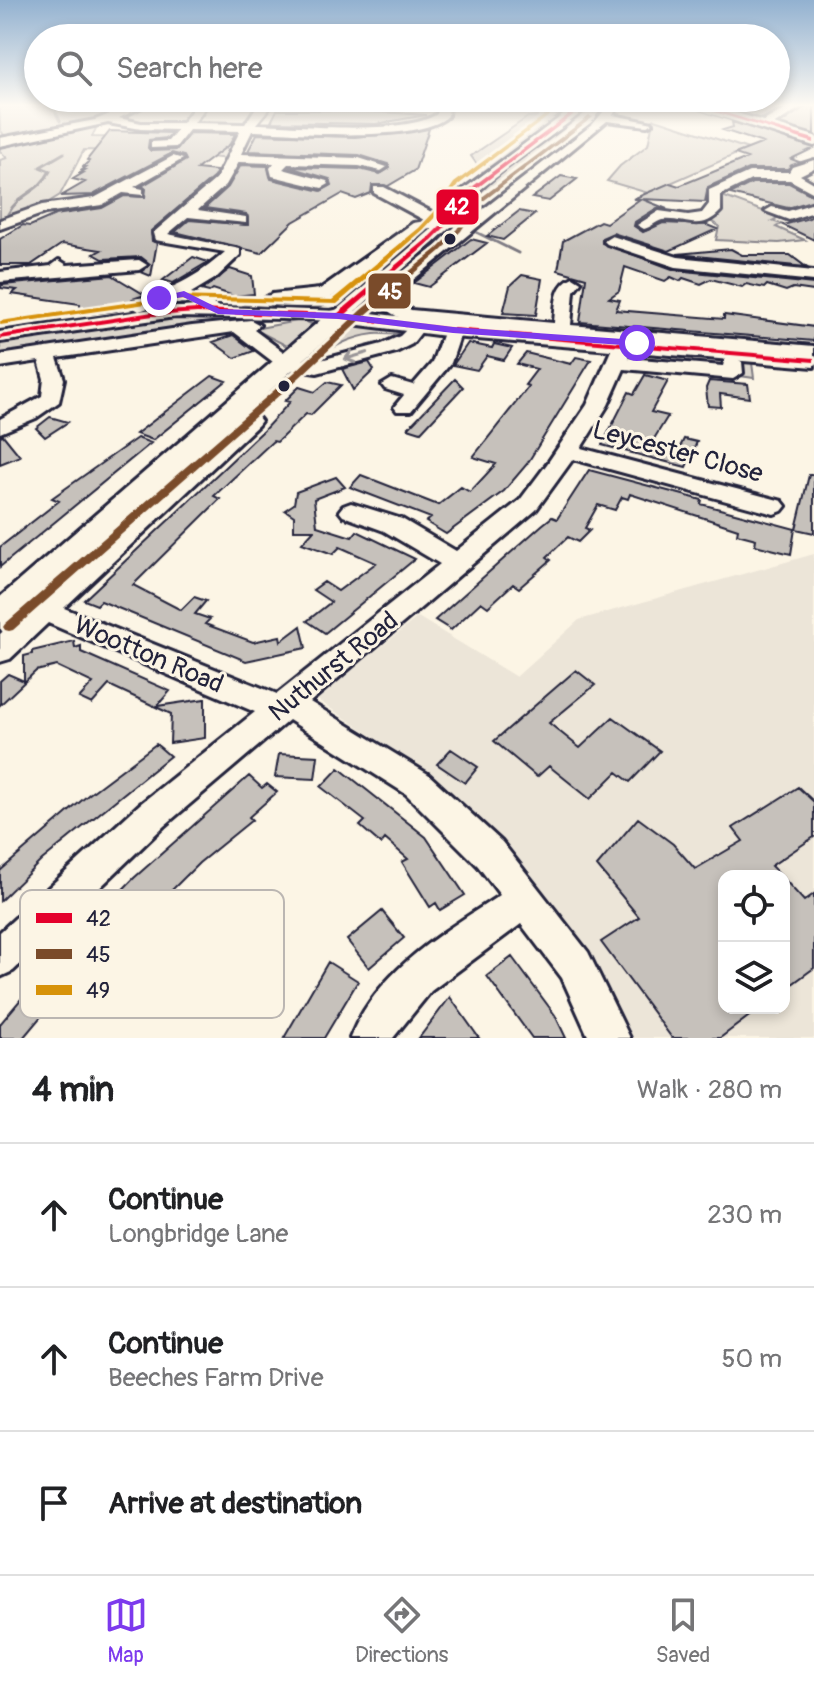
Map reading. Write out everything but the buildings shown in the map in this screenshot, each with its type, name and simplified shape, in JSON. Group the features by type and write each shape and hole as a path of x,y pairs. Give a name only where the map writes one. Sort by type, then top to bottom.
{"main road":[{"path":"21,609 339,316 453,330 499,328 621,352 814,360"}],"street":[{"path":"0,225 42,209 97,202 182,159 166,154"},
{"path":"117,319 132,309 178,293 210,275 228,250 160,237 160,233 214,191 229,174 234,154"},
{"path":"0,337 175,312 339,316 430,239 466,194 518,154"},
{"path":"559,154 394,287 389,303 407,315 499,328 562,329 814,352"},
{"path":"234,158 359,162 382,166"},
{"path":"284,160 276,168 277,173 323,178"},
{"path":"508,162 537,173"},
{"path":"793,176 797,170 814,164"},
{"path":"649,217 699,220 716,207 714,193 720,188 758,174 793,176 814,189"},
{"path":"121,189 138,192"},
{"path":"379,190 443,221 470,225"},
{"path":"185,212 241,220"},
{"path":"784,216 812,214"},
{"path":"178,293 219,312 245,301 313,297 333,290 418,226 443,221"},
{"path":"408,233 430,239"},
{"path":"612,241 676,262 814,276"},
{"path":"0,277 141,260 135,284"},
{"path":"562,329 566,291 574,283"},
{"path":"0,361 192,331 271,323 302,314"},
{"path":"239,327 288,364 317,367 389,348 406,340 417,326"},
{"path":"392,385 410,400 444,363 450,351 453,330"},
{"path":"621,352 733,373 732,362"},
{"name":"Nuthurst Road","path":"72,890 152,815 528,505 568,451 621,352"},
{"path":"0,427 29,414 52,398 54,379 46,354"},
{"name":"Leycester Close","path":"568,451 774,505"},
{"path":"349,512 393,525 458,563"},
{"path":"0,651 21,609"},
{"name":"Wootton Road","path":"21,609 284,706 417,784 490,854 575,965 610,1038"},
{"path":"370,1038 396,999 436,962 523,901"},
{"name":"Nuthurst Road","path":"0,958 20,939"}],"shaded area":[{"path":"3,154 82,154 60,195 39,208 0,222 0,160 7,158"},
{"path":"186,154 228,154 228,159"},
{"path":"473,154 510,154 484,174 471,156"},
{"path":"524,154 555,154 479,212 469,218 462,217 460,214 480,188"},
{"path":"635,154 736,154 648,193 607,181"},
{"path":"722,196 779,217 772,221 781,224 776,227 805,240 779,243 716,240 719,226 708,220 723,209"},
{"path":"439,209 448,214 394,263 348,298 314,308 244,305 247,302 330,299 330,295 424,222 418,220"},
{"path":"165,315 281,318 0,359 0,342"},
{"path":"302,320 314,325 315,329 291,348 254,329"},
{"path":"349,324 405,330 365,335 348,341 332,348 312,364 305,356 332,331"},
{"path":"637,347 751,355 754,378 637,361"},
{"path":"814,554 814,1038 624,1038 583,955 527,868 389,747 316,699 418,617 516,677 579,620"}],"waterway":[{"path":"8,214 18,201 45,179 50,171 40,167 62,154"},
{"path":"476,232 518,253"}],"transit line":[{"name":"49","path":"0,323 174,298 334,302 421,229 456,184 495,154"},
{"name":"42","path":"339,316 430,239 448,221 466,194 519,154"},
{"name":"45","path":"9,627 297,375 364,312 439,250 459,230 476,204 542,154"},
{"name":"42","path":"0,337 153,314 197,311 339,316 453,330 814,360"}],"route":[{"path":"159,298 184,294 218,312 339,316 453,330 637,343"}]}
